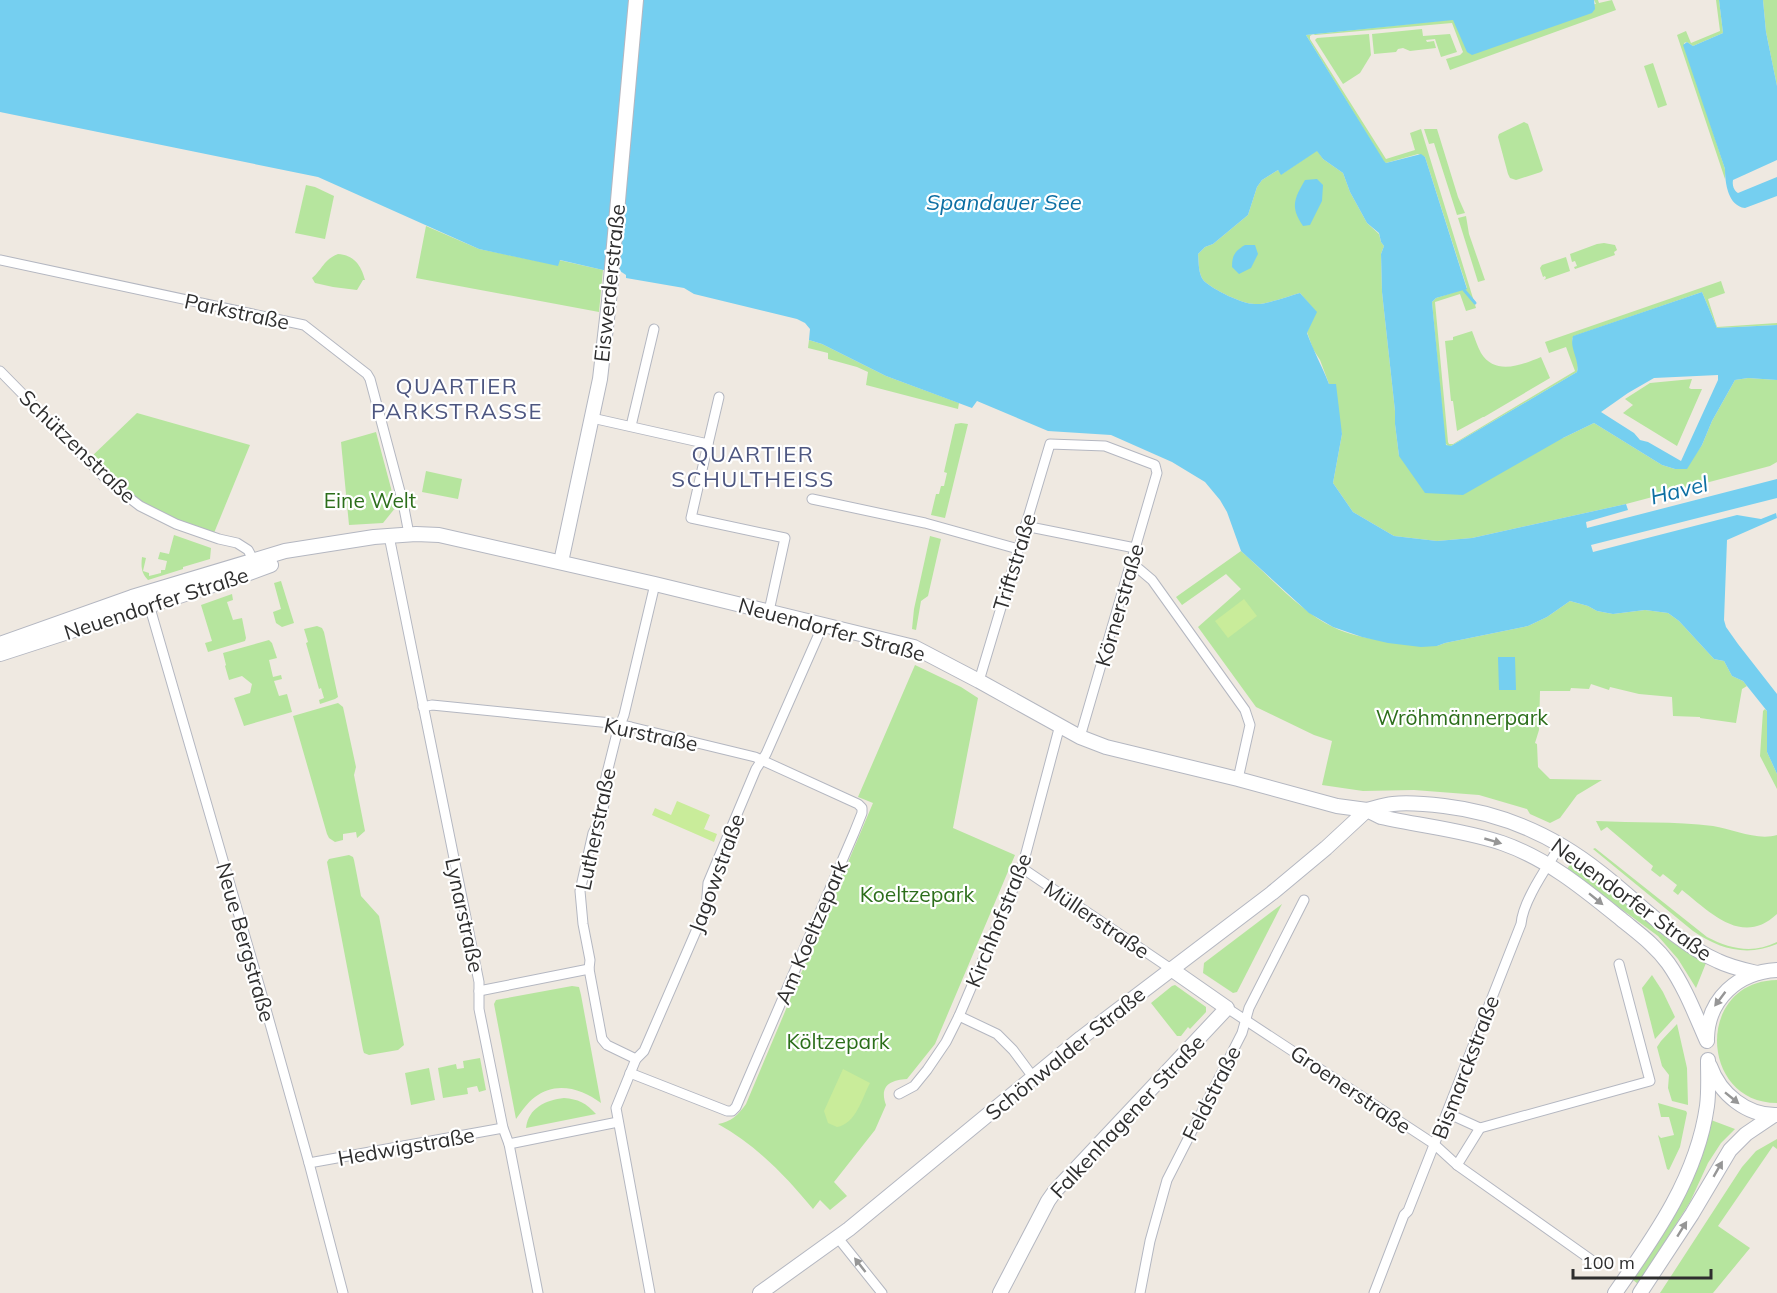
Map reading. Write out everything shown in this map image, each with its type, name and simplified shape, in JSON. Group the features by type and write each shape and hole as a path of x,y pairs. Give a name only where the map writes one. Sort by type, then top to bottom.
{"main road":[{"name":"Eiswerderstraße","path":"561,562 600,379 636,0"},
{"name":"Neuendorfer Straße","path":"0,654 240,563 256,565 285,551 389,536 439,535 561,562 914,647 1080,737 1106,747 1238,779 1336,806 1366,810 1381,817 1500,842 1522,851 1586,890 1655,948 1686,992 1707,1041"},
{"name":"Neuendorfer Straße","path":"0,644 147,599"},
{"name":"Neuendorfer Straße","path":"1366,810 1394,804 1451,807 1494,816 1524,826 1560,844 1594,868 1701,952 1724,964 1757,973"},
{"path":"1412,823 1414,804"},
{"name":"Schönwalder Straße","path":"760,1293 776,1288 1033,1077 1282,885 1366,810"},
{"path":"1171,969 1227,1008"},
{"path":"1615,1293 1668,1212 1695,1155 1705,1115 1710,1017 1720,997 1737,982 1757,973 1776,969"},
{"name":"Falkenhagener Straße","path":"1000,1293 1055,1191 1227,1008"},
{"path":"1708,1060 1717,1081 1734,1101 1749,1109 1775,1115"},
{"path":"1640,1293 1692,1214 1730,1150 1746,1134 1775,1115"}],"street":[{"name":"Parkstraße","path":"0,260 304,325 367,374 370,379 404,503 409,534"},
{"path":"630,426 654,329"},
{"name":"Schützenstraße","path":"0,371 111,484 140,506 176,524 237,543 248,550 256,565"},
{"path":"718,397 691,518 790,539 769,611"},
{"path":"592,418 708,444"},
{"name":"Körnerstraße","path":"1050,444 1106,446 1155,465 1157,473 1080,737"},
{"name":"Triftstraße","path":"979,681 1050,444"},
{"path":"812,499 925,523 1018,549"},
{"path":"1025,526 1135,548"},
{"name":"Lynarstraße","path":"389,536 479,982 479,1009 503,1128 509,1144 538,1293"},
{"path":"1130,566 1139,569 1152,580 1245,710 1250,725 1238,779"},
{"name":"Lutherstraße","path":"636,1059 604,1043 589,969 590,960 580,891 593,833 602,818 605,799 604,785 624,715 656,584"},
{"name":"Neue Bergstraße","path":"147,599 309,1163 343,1293"},
{"name":"Jagowstraße","path":"650,1293 616,1108 636,1059 644,1051 706,908 708,883 756,769 766,754 818,636 820,623"},
{"name":"Kurstraße","path":"423,707 432,705 620,725 755,757 858,804 862,808 862,813"},
{"name":"Kirchhofstraße","path":"900,1094 914,1086 927,1070 946,1042 959,1016 1022,868 1059,725"},
{"name":"Am Koeltzepark","path":"630,1073 726,1111 732,1111 736,1107 862,813"},
{"name":"Bismarckstraße","path":"1374,1293 1521,924 1521,917 1560,844"},
{"name":"Müllerstraße","path":"1022,868 1171,969"},
{"name":"Feldstraße","path":"1140,1293 1150,1241 1167,1180 1242,1033 1249,1008 1305,900"},
{"path":"1447,1113 1480,1128 1650,1081 1619,964"},
{"path":"479,991 589,969"},
{"name":"Groenerstraße","path":"1227,1008 1434,1144 1457,1165 1590,1259"},
{"path":"959,1016 997,1034 1013,1050 1033,1077"},
{"path":"509,1144 618,1122"},
{"name":"Hedwigstraße","path":"309,1163 503,1128"},
{"path":"1457,1165 1480,1128"},
{"path":"838,1238 882,1293"}],"green space":[{"path":"1594,0 1598,0 1599,3 1612,0 1616,10 1450,70 1446,59 1463,52 1452,23 1313,34 1596,4"},
{"path":"1716,0 1719,0 1723,33 1693,46 1687,42 1684,43 1725,169 1725,179 1677,35 1686,31 1691,43 1720,31"},
{"path":"1763,0 1777,0 1777,86 1766,32"},
{"path":"1422,29 1423,36 1450,34 1457,52 1441,57 1435,39 1426,40 1427,42 1434,41 1436,48 1410,51 1403,48 1396,52 1374,54 1372,34"},
{"path":"1313,34 1310,39 1386,159 1415,150 1410,133 1421,129 1476,308 1466,311 1460,294 1435,302 1449,444 1453,444 1575,371 1566,347 1549,353 1545,342 1721,281 1725,293 1708,299 1717,327 1777,323 1777,325 1717,328 1702,292 1574,336 1572,339 1578,365 1577,372 1451,446 1448,446 1445,443 1432,302 1436,298 1467,288 1425,157 1418,154 1384,162 1306,35"},
{"path":"1369,34 1371,55 1360,73 1343,84 1315,40"},
{"path":"1653,63 1667,105 1658,108 1644,66"},
{"path":"1524,122 1528,124 1543,170 1516,180 1510,178 1508,174 1498,137 1499,134"},
{"path":"1424,129 1437,129 1465,213 1457,215 1434,143 1429,144"},
{"path":"1317,150 1323,159 1343,173 1350,192 1367,223 1379,234 1384,246 1381,254 1382,292 1399,456 1563,438 1594,423 1662,465 1685,469 1702,445 1712,421 1735,380 1748,378 1777,380 1777,462 1770,466 1626,504 1472,538 1437,541 1394,536 1353,512 1333,483 1342,434 1329,384 1307,332 1316,312 1300,293 1259,304 1236,299 1204,281 1199,265 1198,254 1248,215 1257,187 1262,180 1278,170 1282,174"},
{"path":"306,185 334,196 325,239 295,233"},
{"path":"1466,216 1469,234 1485,280 1478,282 1458,218"},
{"path":"426,226 479,249 557,265 559,260 603,270 599,312 416,278"},
{"path":"1604,243 1615,245 1617,250 1614,252 1615,255 1575,269 1574,267 1577,266 1575,261 1572,262 1570,254"},
{"path":"338,254 353,259 361,270 365,280 357,290 315,283 312,278 329,259"},
{"path":"1566,257 1570,271 1544,280 1546,278 1543,277 1540,268 1542,265"},
{"path":"1472,331 1481,353 1487,360 1509,367 1541,357 1550,378 1457,431 1453,401 1451,401 1445,341 1453,340 1453,337"},
{"path":"809,340 822,344 886,376 959,403 958,409 866,385 868,372 828,359 828,353 808,348"},
{"path":"1692,379 1689,388 1702,389 1677,446 1623,413 1633,405 1625,399 1650,383"},
{"path":"137,413 250,445 214,533 155,511 116,483 90,458"},
{"path":"955,424 968,424 945,518 931,515 936,494 939,494 941,486 944,486 947,473 944,472"},
{"name":"Eine Welt","path":"376,432 396,507 383,523 349,525 341,442"},
{"path":"426,471 462,479 458,499 422,492"},
{"path":"174,535 211,548 210,559 148,580 144,575 142,569 142,557 146,558 143,571 149,573 149,576 161,573 161,570 165,570 167,561 158,559 160,552 169,554"},
{"path":"930,536 941,539 928,596 921,601 916,630 912,629 914,609"},
{"name":"Wröhmännerpark","path":"1241,551 1297,603 1321,621 1345,632 1384,641 1437,646 1528,626 1547,617 1570,601 1613,614 1645,610 1668,613 1679,621 1714,659 1724,661 1732,676 1743,681 1747,686 1742,689 1736,723 1700,717 1673,716 1672,697 1639,694 1610,687 1609,690 1591,684 1589,689 1540,691 1539,730 1535,743 1537,744 1538,767 1550,779 1602,780 1577,795 1560,818 1550,823 1530,814 1527,809 1479,795 1414,790 1363,791 1322,785 1332,741 1314,735 1256,707 1198,627 1241,589 1226,574 1182,605 1176,597"},
{"path":"281,581 294,623 282,627 276,623 273,612 281,609 274,583"},
{"path":"232,594 233,600 227,602 233,620 242,618 245,641 208,652 205,643 212,641 201,605"},
{"path":"1244,599 1257,616 1228,638 1215,621"},
{"path":"317,626 324,632 338,697 320,704 319,700 324,698 321,688 319,689 304,629"},
{"path":"269,640 277,658 269,660 273,677 281,675 282,679 274,681 279,696 287,694 292,712 244,726 234,698 250,693 252,684 242,676 229,680 223,653"},
{"name":"Koeltzepark","path":"915,665 961,687 978,698 953,828 1015,855 935,1044 907,1079 891,1083 885,1089 886,1105 875,1130 834,1182 847,1196 830,1210 820,1200 813,1209 770,1162 732,1132 718,1124 734,1117 746,1104 873,803 858,797"},
{"path":"338,703 343,707 356,767 354,775 365,831 357,838 356,832 343,834 343,840 335,842 327,834 293,716"},
{"path":"1765,709 1767,711 1767,752 1777,774 1777,789 1760,756"},
{"path":"677,801 710,815 704,829 717,834 714,842 652,815 655,808 671,815"},
{"path":"1596,821 1699,824 1721,827 1753,836 1777,835 1777,914 1764,923 1751,927 1739,927 1727,923 1682,890 1678,895 1673,891 1677,885 1663,874 1660,877 1651,870 1653,866 1607,827 1601,831"},
{"path":"1595,848 1707,937 1724,945 1750,949 1777,942 1777,944 1755,950 1744,950 1723,946 1703,937 1593,849"},
{"path":"349,855 354,860 361,896 379,916 404,1045 398,1050 369,1055 363,1050 327,862 329,859"},
{"path":"1573,860 1679,945 1706,963 1696,988 1678,959 1658,936 1567,869"},
{"path":"1282,904 1237,992 1233,993 1203,973 1204,963"},
{"path":"1652,975 1675,1017 1655,1039 1642,988"},
{"path":"1777,980 1777,1103 1751,1098 1733,1084 1721,1064 1717,1042 1720,1019 1731,1000 1750,986"},
{"path":"1175,985 1206,1007 1206,1012 1181,1036 1177,1036 1151,1003"},
{"path":"572,986 579,987 581,995 601,1103 577,1090 551,1089 532,1099 516,1119 494,1004 496,1000"},
{"path":"1677,1024 1687,1068 1688,1105 1672,1101 1668,1088 1669,1075 1662,1066 1657,1047"},
{"path":"480,1058 486,1090 479,1092 477,1086 467,1088 468,1094 443,1098 438,1068 456,1064 457,1069 464,1068 463,1061"},
{"path":"429,1068 435,1100 411,1105 405,1073"},
{"path":"843,1069 870,1083 854,1116 844,1125 837,1127 828,1123 824,1111"},
{"path":"564,1098 582,1102 596,1114 526,1128 530,1115 539,1106"},
{"path":"1658,1103 1687,1113 1680,1147 1669,1170 1658,1135 1661,1138 1674,1135 1669,1117 1661,1117"},
{"path":"1711,1120 1735,1129 1721,1143 1708,1163 1690,1202 1638,1284 1632,1279 1657,1241 1689,1184"},
{"path":"1777,1139 1777,1149 1773,1146 1718,1226 1750,1248 1713,1293 1660,1293 1742,1167 1756,1151"}],"water":[{"name":"Spandauer See","path":"0,0 1594,0 1595,9 1592,13 1472,55 1467,52 1453,20 1306,35 1384,161 1386,163 1421,154 1425,157 1467,289 1436,298 1432,302 1446,445 1451,446 1577,372 1572,345 1573,336 1702,292 1717,328 1777,325 1777,380 1748,378 1735,380 1712,421 1702,445 1687,469 1675,469 1662,465 1594,423 1463,495 1425,493 1399,456 1382,292 1381,254 1384,246 1379,233 1367,223 1350,192 1343,173 1323,159 1317,151 1281,175 1278,170 1262,180 1257,187 1248,215 1198,254 1200,272 1204,281 1209,285 1243,302 1265,303 1300,293 1317,312 1307,333 1329,384 1336,384 1342,434 1333,483 1353,512 1394,536 1437,541 1472,538 1626,504 1628,510 1586,522 1587,528 1777,479 1777,498 1591,545 1593,552 1737,515 1761,519 1776,513 1777,518 1727,540 1724,620 1738,644 1777,694 1777,774 1767,752 1767,711 1743,681 1732,676 1724,661 1714,659 1679,621 1668,613 1645,610 1613,614 1570,601 1547,617 1528,626 1437,646 1421,647 1362,637 1333,627 1309,613 1241,551 1227,512 1205,482 1172,462 1111,435 1048,431 977,401 972,408 886,376 822,344 809,340 810,329 797,319 694,294 684,288 626,278 626,275 620,271 603,270 560,260 558,266 479,249 318,177 0,112","holes":["1718,375 1718,380 1681,461 1648,442 1640,440 1634,433 1601,412 1654,378"]},
{"path":"1719,0 1763,0 1766,32 1777,86 1777,160 1733,180 1733,186 1738,193 1777,177 1777,196 1745,208 1735,203 1729,193 1725,169 1683,45 1687,42 1693,46 1723,33"},
{"path":"1317,179 1323,185 1322,201 1310,225 1303,226 1296,213 1296,198 1305,180"},
{"path":"1245,245 1255,245 1258,254 1251,268 1239,274 1232,267 1233,256"},
{"path":"1498,657 1515,657 1516,690 1499,690"}],"waterway":[{"path":"1464,290 1475,303"}],"district":[{"name":"QUARTIER PARKSTRASSE","path":"457,398"},
{"name":"QUARTIER SCHULTHEISS","path":"753,467"}],"water label":[{"name":"Havel","path":"1679,490"}],"park label":[{"name":"Költzepark","path":"838,1041"}]}
